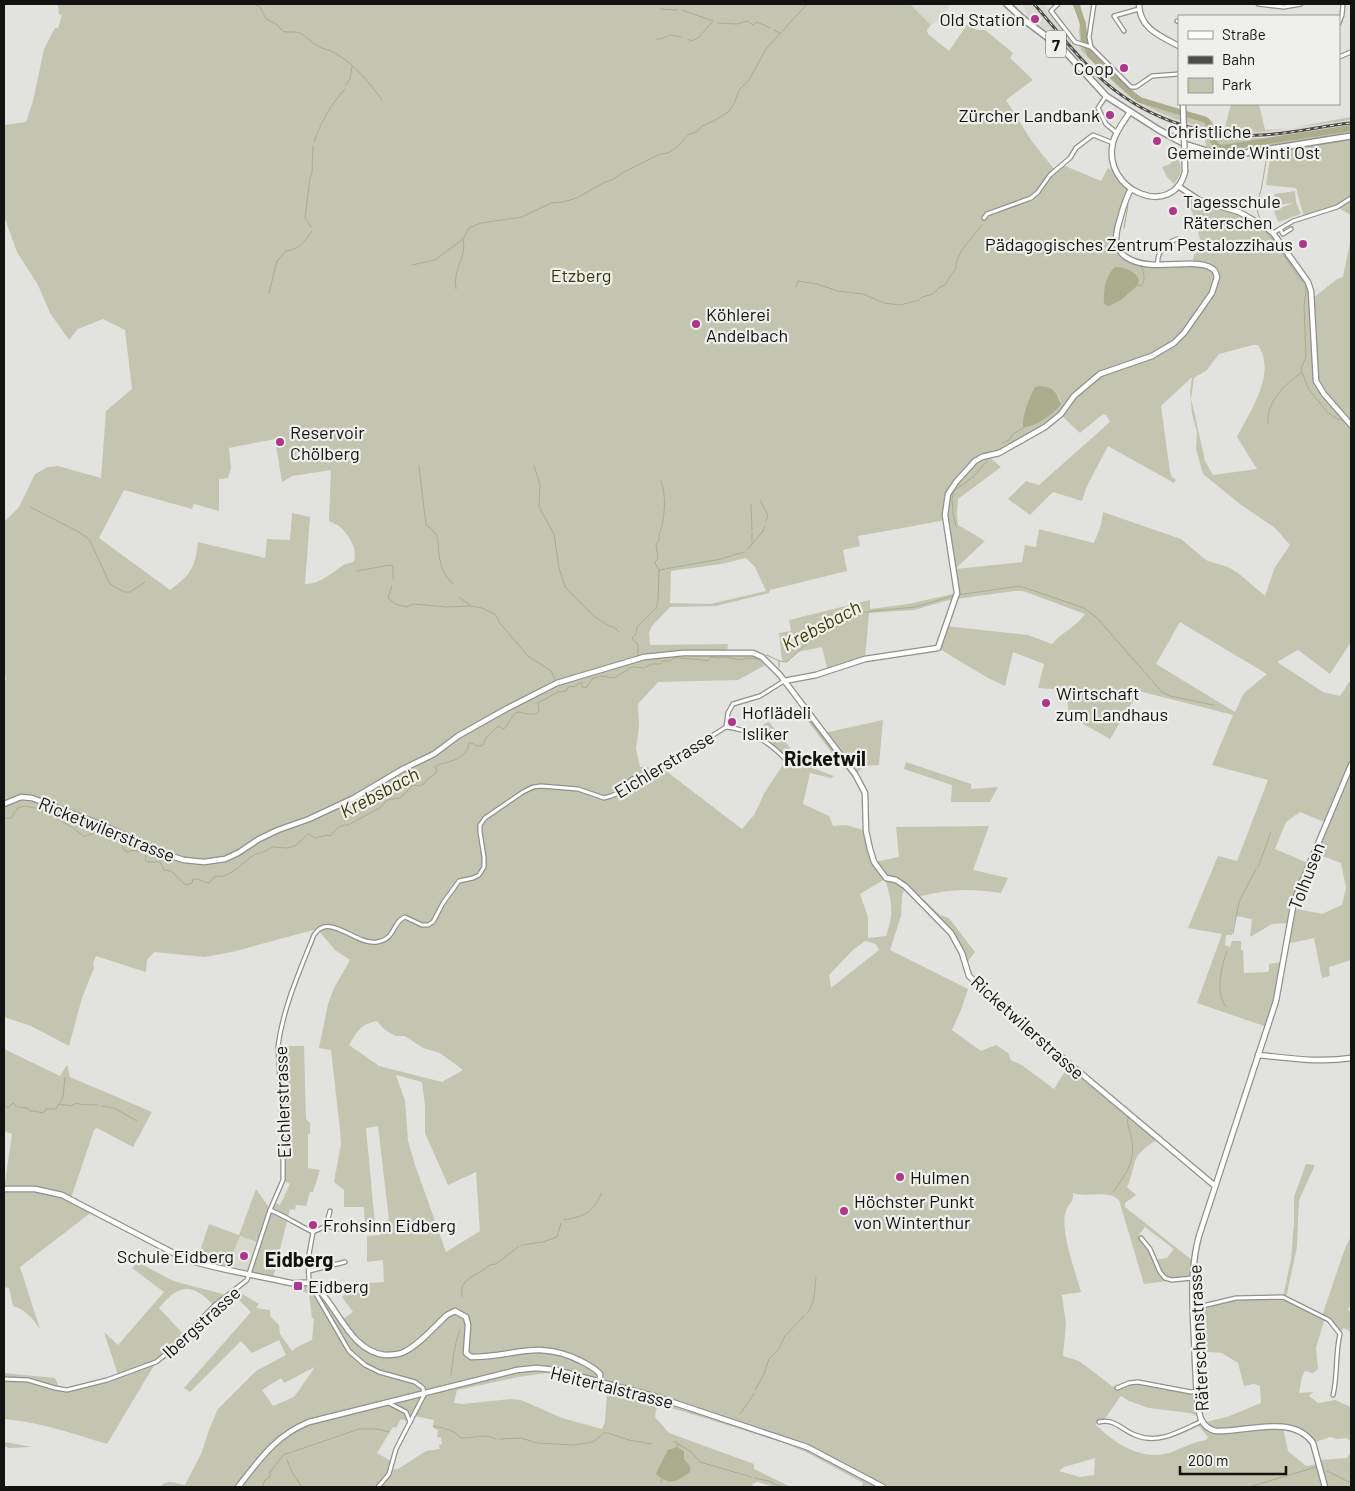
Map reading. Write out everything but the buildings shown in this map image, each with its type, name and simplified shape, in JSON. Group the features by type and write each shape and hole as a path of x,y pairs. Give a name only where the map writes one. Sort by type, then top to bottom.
{"main road":[{"name":"7","path":"1007,4 1023,19 1063,49 1106,96 1180,142 1194,148 1220,153 1248,153 1351,136"}],"street":[{"path":"1058,4 1050,11 1075,42 1089,47 1131,87 1136,86 1147,78 1178,74"},
{"path":"1089,47 1094,4"},
{"path":"1258,4 1284,7 1301,4"},
{"path":"1340,20 1344,4"},
{"path":"1124,31 1114,16 1139,6 1142,19 1150,30 1178,45"},
{"path":"1106,96 1098,108 1106,124 1117,133"},
{"path":"1130,112 1113,143 1112,152 1116,173 1131,189 1146,195 1157,196 1171,192 1178,186 1185,172 1183,105"},
{"path":"984,218 987,214 1031,198 1050,176 1070,158 1076,148 1093,135 1113,143"},
{"path":"1178,186 1199,200 1246,215 1273,234 1310,288 1316,381 1324,394 1351,425"},
{"path":"786,760 758,737 741,729 726,727 728,713 733,704 760,696 784,681 816,675 865,659 938,648 957,593 945,515 950,490 970,466 982,458 999,453 1045,427 1061,414 1074,396 1100,374 1164,350 1184,333 1212,293 1216,284 1216,271 1205,264 1143,264 1135,262 1121,253 1117,247 1117,232 1125,200 1131,189"},
{"path":"1273,234 1293,221 1337,207 1351,198"},
{"path":"1280,230 1283,234 1291,229"},
{"path":"1158,265 1157,260 1164,247 1168,242 1177,239"},
{"name":"Ricketwilerstrasse","path":"4,804 20,798 32,798 102,825 171,856 184,860 204,862 225,859 238,853 258,839 309,819 354,798 403,769 434,754 458,736 557,683 644,657 737,652 753,653 769,663 855,774 865,797 866,823 874,862 886,878 896,880 905,886 951,934 962,953 970,976 996,1002 1215,1186"},
{"name":"Eichlerstrasse","path":"250,1274 270,1210 281,1188 284,1170 278,1046 280,1031 317,929 324,926 332,926 367,942 377,942 387,939 393,934 400,919 405,917 422,925 433,922 443,903 459,881 479,875 484,867 480,825 486,818 523,792 533,787 541,786 578,789 604,798 611,796 616,794 632,779 653,774 674,757 726,727"},
{"name":"Tolhusen","path":"1280,981 1293,904 1351,765"},
{"name":"Räterschenstrasse","path":"1280,981 1276,1001 1195,1248 1193,1278 1198,1391 1202,1421 1215,1432 1263,1427 1299,1431 1309,1438 1313,1444 1325,1487"},
{"path":"1258,1055 1313,1060 1351,1058"},
{"path":"4,1189 35,1189 62,1195 185,1259 200,1264 293,1283 309,1282 316,1287 357,1341 368,1350 378,1354 392,1356 403,1353 447,1315 456,1311 466,1317 468,1325 466,1353 471,1357 536,1349 551,1351 578,1360 595,1369 600,1374 600,1381"},
{"path":"270,1210 282,1214 299,1226 313,1232 326,1226 339,1229 365,1228"},
{"path":"326,1226 330,1211"},
{"path":"313,1232 308,1260 309,1282 346,1346 354,1357 379,1372 419,1384 423,1388 424,1392 396,1449 389,1474 378,1487"},
{"path":"1141,1238 1150,1249 1160,1272 1165,1278 1172,1280 1193,1278"},
{"path":"308,1271 345,1262"},
{"name":"Ibergstrasse","path":"4,1379 28,1380 67,1390 107,1380 156,1362 170,1351 214,1306 247,1280 250,1274"},
{"path":"1194,1308 1236,1298 1283,1297 1329,1320 1340,1334 1333,1395"},
{"name":"Heitertalstrasse","path":"238,1487 279,1439 294,1429 318,1419 517,1370 536,1368 572,1373 660,1398 783,1437 821,1453 883,1487"},
{"path":"1117,1388 1129,1383 1138,1382 1191,1392 1198,1391"},
{"path":"387,1402 406,1412 410,1422"},
{"path":"1099,1422 1109,1421 1134,1435 1155,1439 1170,1436 1202,1421"}],"shaded area":[{"path":"910,4 950,4 944,16 931,25"},
{"path":"1022,4 1044,4 1075,42 1081,45 1091,63 1134,99 1167,116 1197,126 1235,132 1277,131 1351,120 1351,126 1278,136 1245,138 1204,134 1165,122 1142,111 1111,90 1108,90 1063,49 1023,19 1027,14"},
{"path":"1115,267 1129,270 1139,280 1138,285 1121,300 1109,306 1104,304 1104,289 1109,275"},
{"path":"1040,386 1054,391 1061,404 1044,419 1034,425 1023,428 1028,402 1035,387"},
{"name":"Schule Eidberg","path":"239,1236 259,1243 250,1274 227,1269"},
{"path":"677,1447 684,1451 684,1459 690,1466 690,1472 674,1481 661,1478 656,1474 657,1471 668,1450"}],"green space":[{"name":"Etzberg","path":"58,4 910,4 931,25 927,30 928,34 949,51 968,23 976,30 985,30 1013,53 1010,58 1033,80 1006,100 1033,143 1055,170 1063,165 1101,181 1108,168 1116,173 1131,189 1116,240 1121,253 1143,265 1192,264 1194,255 1202,247 1193,214 1186,200 1187,193 1239,212 1273,233 1308,282 1312,299 1337,279 1343,277 1351,238 1351,642 1330,674 1298,650 1277,662 1323,692 1340,696 1349,682 1351,683 1351,960 1329,967 1330,976 1322,978 1314,938 1286,944 1289,923 1272,924 1250,937 1252,919 1236,916 1232,935 1226,935 1225,945 1230,947 1232,941 1241,941 1244,973 1266,972 1269,971 1269,964 1283,962 1276,1001 1267,1027 1197,1003 1222,934 1188,928 1218,856 1237,861 1268,780 1212,765 1233,715 1139,691 1110,739 1069,716 1066,690 1038,688 1044,664 1013,652 1005,686 938,648 946,626 1028,635 1052,644 1085,614 1023,591 949,600 914,610 869,613 865,659 828,671 822,647 798,652 787,662 782,660 779,633 791,631 789,620 870,600 870,609 909,604 957,593 946,520 858,536 860,546 843,550 847,571 770,590 769,593 716,606 670,607 652,626 649,633 650,645 728,644 727,652 753,653 769,663 738,680 658,682 638,704 639,727 636,749 640,767 662,768 742,829 754,815 765,792 786,760 757,737 764,724 769,722 804,765 834,776 831,778 810,773 803,804 829,816 833,826 846,825 866,831 874,862 899,857 896,827 989,826 973,870 1008,878 1001,893 960,890 920,896 940,915 949,918 975,952 966,964 958,943 905,887 902,896 901,916 890,950 968,989 952,1030 981,1051 996,1045 1008,1053 1011,1060 1023,1066 1054,1089 1069,1065 1157,1139 1143,1150 1136,1159 1127,1187 1136,1195 1125,1203 1125,1207 1193,1261 1193,1278 1144,1284 1119,1200 1103,1194 1085,1195 1073,1193 1072,1202 1068,1206 1064,1219 1066,1239 1081,1292 1062,1295 1066,1324 1063,1356 1079,1361 1117,1388 1134,1382 1198,1391 1200,1417 1190,1413 1149,1408 1121,1396 1104,1420 1095,1424 1119,1444 1129,1449 1148,1455 1159,1455 1206,1440 1208,1437 1197,1424 1227,1417 1261,1403 1260,1386 1254,1384 1244,1386 1238,1363 1222,1353 1195,1351 1194,1308 1236,1298 1283,1297 1291,1259 1294,1197 1306,1164 1315,1165 1299,1200 1297,1247 1286,1298 1322,1316 1351,1236 1351,1303 1348,1310 1351,1312 1351,1333 1343,1328 1340,1334 1325,1318 1316,1348 1318,1369 1313,1373 1305,1371 1299,1393 1313,1392 1309,1396 1318,1403 1335,1400 1351,1407 1351,1441 1346,1438 1337,1439 1330,1437 1313,1443 1305,1434 1283,1428 1288,1451 1306,1466 1318,1464 1318,1460 1347,1458 1351,1452 1350,1487 862,1487 863,1483 810,1454 782,1442 657,1405 655,1417 669,1433 754,1464 754,1469 791,1487 774,1487 758,1482 752,1484 754,1487 160,1487 168,1482 185,1485 201,1454 218,1409 256,1371 286,1355 279,1340 252,1353 241,1341 190,1392 184,1388 251,1312 232,1293 236,1290 259,1304 256,1308 270,1310 270,1316 279,1325 280,1334 292,1351 312,1340 314,1319 312,1318 309,1294 299,1289 299,1284 313,1284 342,1320 353,1312 342,1297 353,1284 384,1282 383,1260 367,1262 367,1236 380,1235 380,1223 389,1220 378,1126 366,1128 375,1225 365,1228 364,1207 344,1207 344,1190 334,1182 341,1144 340,1130 331,1050 319,1048 328,1004 334,988 350,960 335,950 317,929 232,952 205,957 154,952 147,960 146,972 96,956 93,963 94,968 82,998 69,1046 31,1026 4,1017 4,684 6,678 4,675 4,522 19,507 35,474 48,467 58,466 101,478 106,411 132,389 125,330 103,319 78,329 69,340 50,313 38,285 17,252 4,216 4,125 26,122 33,101 44,49 55,28 58,28 62,15 59,14","holes":["1258,345 1263,356 1265,368 1263,380 1260,392 1237,437 1257,469 1213,475 1205,461 1191,399 1194,378 1207,370 1219,354","1192,377 1190,392 1192,414 1197,432 1196,449 1203,474 1240,504 1275,528 1290,545 1275,567 1265,596 1238,573 1228,567 1208,561 1181,539 1103,512 1101,525 1094,543 1039,529 1036,547 1025,545 1022,562 955,569 985,541 958,525 958,499 1001,467 988,456 1045,427 1060,414 1080,433 1103,414 1106,415 1110,422 1039,485 1026,481 1008,499 1030,515 1053,492 1082,501 1086,488 1108,446 1174,483 1176,480 1172,477 1161,406","1054,390 1061,402 1053,411 1035,423 1023,426 1025,414","275,439 282,482 292,476 331,470 329,521 339,526 349,538 355,552 354,561 344,565 320,581 305,584 310,517 292,513 290,540 267,539 265,558 198,542 191,570 170,590 99,538 124,490 192,509 194,504 219,511 219,479 228,478 231,468 229,448","746,558 755,567 766,591 710,604 670,603 671,571 721,564","1180,622 1267,674 1244,693 1235,712 1156,664","1300,812 1327,823 1314,853 1341,863 1346,888 1342,905 1322,914 1292,908 1310,864 1275,849 1286,822","885,879 891,908 889,928 886,936 868,938 868,917 860,894","865,941 876,944 879,950 831,988 829,975 853,950","377,1021 384,1029 395,1036 405,1036 423,1048 440,1053 463,1070 442,1082 379,1066 349,1045 363,1026","396,1075 422,1082 425,1106 425,1133 448,1185 476,1172 480,1231 446,1252 408,1141 405,1101","1145,1227 1174,1249 1167,1258 1155,1260 1147,1245 1138,1236","315,1367 294,1397 273,1406 262,1390 281,1378 284,1383","547,1373 607,1392 605,1422 602,1429 562,1418 521,1400 454,1403 457,1390","414,1416 434,1420 433,1428 438,1430 437,1437 441,1438 442,1444 439,1445 440,1449 426,1451 398,1469 392,1470 393,1462 377,1453 393,1427 396,1428 401,1419 410,1422","1095,1458 1094,1475 1080,1477 1059,1471 1064,1467"]},
{"path":"1072,4 1080,4 1091,47 1131,89 1128,95 1081,50 1080,21"},
{"path":"1143,100 1205,116 1213,122 1214,127 1213,129 1194,125 1176,119 1141,103"},
{"path":"1231,105 1259,105 1265,130 1290,128 1261,132 1224,131"},
{"path":"1350,117 1351,117 1351,120 1294,128"},
{"path":"1351,126 1351,215 1337,207 1304,217 1296,188 1266,185 1270,158 1268,142 1229,151 1221,150 1206,147 1204,134 1262,138"},
{"path":"1175,158 1179,161 1181,170 1174,184 1167,177 1162,167 1170,164"},
{"path":"1295,191 1296,202 1301,214 1278,222 1274,210 1294,203 1276,205 1274,194"},
{"path":"803,706 824,733 883,720 879,765 865,766 855,774 850,766 844,769 799,709"},
{"path":"906,762 971,784 971,789 998,787 990,802 951,802 952,785 904,769"},
{"path":"278,1046 304,1046 306,1119 310,1123 310,1134 308,1134 308,1168 320,1170 306,1206 296,1205 295,1210 290,1209 273,1278 250,1274 259,1243 240,1236 227,1269 200,1264 159,1246 159,1242 197,1260 209,1224 239,1235 256,1189 270,1209 274,1202 280,1205 290,1184 283,1180"},
{"path":"4,1049 60,1076 67,1065 70,1077 152,1112 133,1147 97,1128 94,1130 71,1198 93,1211 20,1267 40,1329 25,1312 13,1306 9,1288 4,1287 4,1189 12,1134 4,1131"},
{"path":"138,1262 173,1281 223,1294 227,1297 214,1306 196,1291 185,1289 171,1295 159,1308 185,1336 156,1362 107,1444 69,1432 5,1419 5,1442 32,1447 9,1448 4,1446 4,1373 55,1378 60,1389 74,1389 118,1375 104,1332 118,1345 164,1292 132,1268"}],"waterway":[{"path":"255,4 260,7 266,19 276,24 284,32 303,34 318,46 333,52 349,63 361,74 382,100"},
{"path":"412,265 435,260 463,239 469,228 481,223 522,217 551,203 577,198 660,154 668,153 677,147 689,134 697,132 702,126 728,112 734,104 739,90 749,80 766,49 807,4"},
{"path":"1076,4 1083,24 1084,40 1090,55 1140,100 1206,120 1210,126 1212,139 1218,147 1223,148 1351,128"},
{"path":"660,9 677,10"},
{"path":"682,10 713,21 698,38 691,41 688,39"},
{"path":"718,23 737,24 747,21 753,25 757,22 770,28"},
{"path":"774,30 780,33"},
{"path":"656,39 670,35 681,37"},
{"path":"346,85 350,79 352,67"},
{"path":"314,142 327,114 345,89"},
{"path":"311,227 305,218 312,173 313,146"},
{"path":"1260,219 1256,207 1267,156"},
{"path":"1124,228 1128,205"},
{"path":"796,287 798,281 817,284 838,291 863,294 884,303 900,305 919,300 922,297 933,294 945,285 956,269 956,263 961,251 982,225"},
{"path":"1264,230 1303,283"},
{"path":"269,293 277,261 286,251 295,249 301,244 312,231"},
{"path":"456,289 455,282 464,246 463,240"},
{"path":"1121,242 1124,247"},
{"path":"1138,285 1141,286 1144,279 1141,266"},
{"path":"1305,286 1306,357 1301,368 1302,372 1308,388 1327,412 1342,420"},
{"path":"1268,424 1268,416 1273,401 1283,388 1301,373"},
{"path":"1002,443 1009,440 1013,434 1023,428"},
{"path":"956,527 952,499 954,491 973,477 987,461"},
{"path":"419,466 426,525 437,536 442,567 446,576 453,584"},
{"path":"534,466 540,484 539,507 554,534 559,568 565,587 595,617 614,627 619,632"},
{"path":"659,570 655,563 658,558 656,544 659,541 664,508 664,492 661,481"},
{"path":"760,500 768,515 766,521"},
{"path":"751,505 752,530"},
{"path":"30,507 89,539 110,584 124,592 130,592 145,582"},
{"path":"748,549 765,526"},
{"path":"752,533 752,542"},
{"path":"638,656 638,645 632,638 636,634 637,627 656,608 659,570 721,559 744,552"},
{"path":"357,571 390,565 393,566 393,579"},
{"path":"392,586 388,598 395,604 407,607 413,604 447,607 471,606 482,608 495,614 500,623 528,656 551,671 556,681"},
{"name":"Krebsbach","path":"957,595 1020,586 1084,608 1097,618 1162,692 1170,696 1213,705"},
{"name":"Krebsbach","path":"764,657 767,655 779,661 787,662 807,643 862,613 915,607 953,596"},
{"path":"459,597 470,605"},
{"name":"Krebsbach","path":"4,818 11,818 16,810 21,807 34,808 63,822 83,836 98,831 109,840 120,841 124,850 127,852 139,851 145,854 147,862 160,862 164,870 171,871 186,885 192,883 193,879 209,883 215,876 230,873 256,854 272,847 287,848 295,846 308,834 315,838 330,836 339,827 348,825 381,807 387,800 400,798 413,785 420,786 425,783 437,771 435,767 462,756 469,743 477,746 483,745 486,738 498,726 503,729 505,728 514,714 518,712 536,714 539,711 538,703 558,692 566,691 569,686 574,687 582,683 582,687 586,688 593,678 602,676 614,678 632,667 645,668 651,664 660,664 674,658 708,661 711,657 742,660 746,658 760,659"},
{"name":"Krebsbach","path":"779,661 779,667"},
{"path":"803,712 853,777"},
{"path":"1258,867 1271,832"},
{"path":"1233,933 1239,902 1256,869"},
{"path":"1226,1007 1221,995 1220,980 1227,951"},
{"path":"60,1103 63,1097 65,1078"},
{"path":"4,1106 8,1108 13,1103 17,1107 43,1113 46,1109 56,1109 59,1104 71,1106 76,1103 97,1105"},
{"path":"102,1106 114,1108 137,1121"},
{"path":"1113,1192 1128,1169 1132,1156 1133,1149 1128,1117"},
{"path":"564,1220 587,1213 598,1201 601,1194"},
{"path":"521,1245 543,1242 557,1237 561,1223"},
{"path":"462,1297 463,1285 472,1276 489,1265 496,1264 518,1247"},
{"path":"807,1313 813,1301 816,1277"},
{"path":"755,1390 764,1374 769,1359 778,1350 785,1336 804,1316"},
{"path":"451,1375 455,1347 460,1330"},
{"path":"740,1414 754,1394"},
{"path":"433,1426 452,1431 461,1438 482,1436 496,1439"},
{"path":"262,1487 265,1480 270,1477 270,1472 284,1454 359,1429 377,1429 389,1432"},
{"path":"500,1439 521,1438 537,1443 574,1445 593,1442 604,1433 608,1433 629,1440 652,1444"},
{"path":"674,1441 678,1444 677,1447"},
{"path":"678,1444 690,1451 700,1462 751,1477"},
{"path":"287,1460 293,1474 302,1487"},
{"path":"1249,1487 1316,1467"},
{"path":"1327,1471 1351,1483"},
{"path":"754,1478 782,1487"}],"railway":[{"path":"1034,4 1080,58 1114,90 1133,103 1173,122 1216,133 1239,135 1284,133 1351,123"}],"place":[{"name":"Old Station","path":"1035,19"},
{"name":"Coop","path":"1124,68"},
{"name":"Zürcher Landbank","path":"1110,115"},
{"name":"Christliche Gemeinde Winti Ost","path":"1157,141"},
{"name":"Tagesschule Räterschen","path":"1173,211"},
{"name":"Pädagogisches Zentrum Pestalozzihaus","path":"1303,244"},
{"name":"Köhlerei Andelbach","path":"696,324"},
{"name":"Reservoir Chölberg","path":"280,442"},
{"name":"Wirtschaft zum Landhaus","path":"1046,703"},
{"name":"Hoflädeli Isliker","path":"732,722"},
{"name":"Hulmen","path":"900,1177"},
{"name":"Höchster Punkt von Winterthur","path":"844,1211"},
{"name":"Frohsinn Eidberg","path":"313,1225"},
{"name":"Schule Eidberg","path":"244,1256"},
{"name":"Eidberg","path":"298,1286"}],"district":[{"name":"Ricketwil","path":"825,758"},
{"name":"Eidberg","path":"299,1259"}]}
